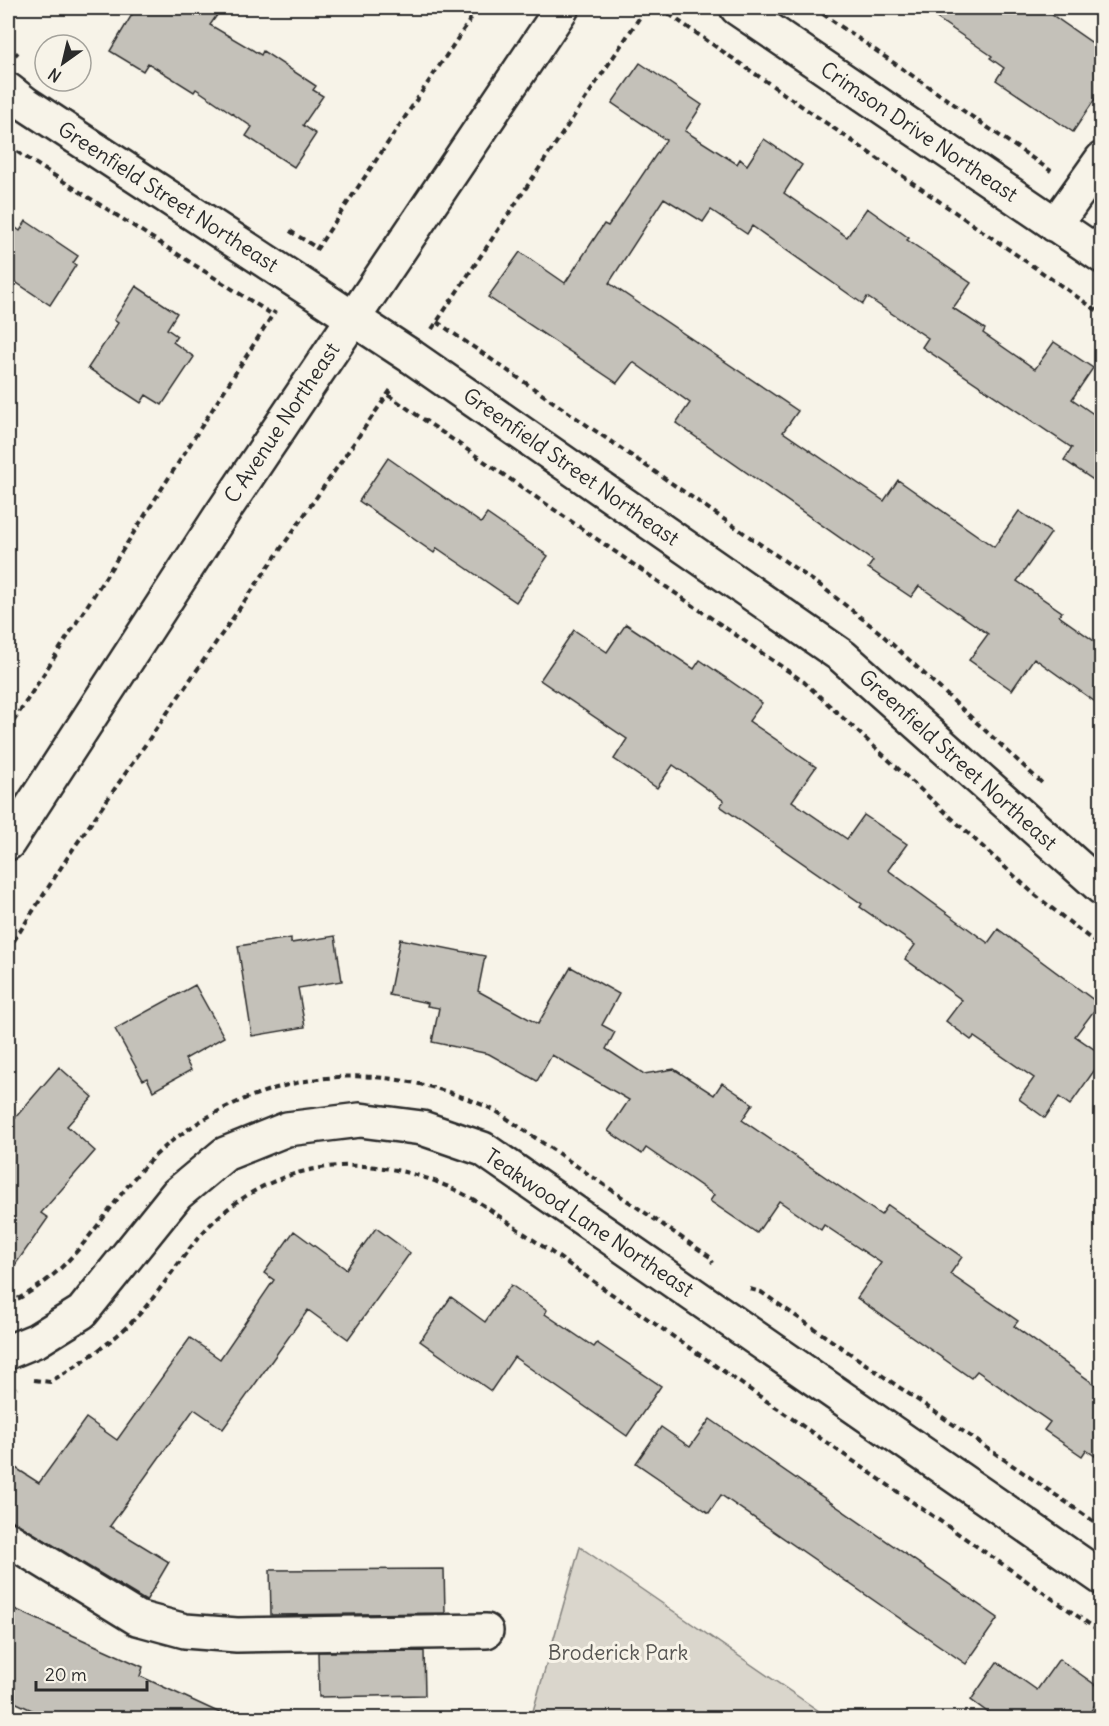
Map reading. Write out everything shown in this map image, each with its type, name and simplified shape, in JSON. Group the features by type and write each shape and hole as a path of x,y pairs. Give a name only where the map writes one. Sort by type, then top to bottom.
{"street":[{"name":"C Avenue Northeast","path":"8,843 353,317 562,8"},
{"name":"Crimson Drive Northeast","path":"737,8 1101,256"},
{"name":"Greenfield Street Northeast","path":"8,90 36,111 353,317 842,656 1101,888"},
{"path":"1055,225 1101,159"},
{"name":"Teakwood Lane Northeast","path":"8,1352 37,1340 82,1312 177,1194 225,1154 287,1129 360,1120 422,1128 483,1149 1101,1578"},
{"path":"8,1539 137,1618 186,1630 237,1635 486,1631"}],"path":[{"path":"316,251 478,8"},
{"path":"429,333 646,8"},
{"path":"660,8 1101,314"},
{"path":"814,8 1079,190"},
{"path":"8,146 273,317 8,730"},
{"path":"8,950 71,852 395,384"},
{"path":"388,395 804,682 1034,894 1101,948"},
{"path":"8,1304 32,1292 69,1261 136,1175 185,1131 219,1111 256,1096 296,1084 337,1077 390,1079 423,1085 473,1100 496,1111 710,1257 714,1265"},
{"path":"29,1380 50,1382 115,1338 142,1311 205,1231 225,1211 250,1194 291,1176 323,1168 377,1166 408,1171 439,1181 483,1205 1101,1633"},
{"path":"739,1286 761,1292 1101,1527"},
{"path":"8,1394 24,1383"}],"green space":[{"name":"Broderick Park","path":"580,1547 829,1718 531,1718"}],"building":[{"path":"136,8 222,8 210,25 261,55 263,51 316,86 313,90 323,96 303,125 316,134 294,167 246,136 252,127 196,89 194,92 148,63 143,71 110,51"},
{"path":"922,8 1042,8 1101,49 1101,90 1073,132 996,80 1004,68 990,58 992,56"},
{"path":"640,63 702,105 685,131 737,164 740,159 747,165 764,139 802,165 784,193 847,237 867,208 909,238 907,240 971,283 953,308 985,329 983,333 1035,369 1054,342 1093,368 1072,399 1095,415 1101,405 1101,485 1064,460 1072,448 922,347 928,338 867,297 863,304 752,226 747,234 711,210 703,222 664,198 609,283 798,411 783,432 884,501 898,480 994,547 1019,511 1051,533 1017,581 1062,612 1059,616 1101,646 1101,706 1034,658 1012,690 969,660 988,634 919,586 911,597 868,568 873,561 676,423 690,403 633,362 617,383 488,297 520,252 565,283 604,224 608,226 666,140 612,103"},
{"path":"26,221 78,256 73,263 76,265 50,305 8,277 8,222 20,231"},
{"path":"136,286 177,313 167,329 177,336 173,342 194,357 162,405 146,395 141,403 88,368 118,323 114,320"},
{"path":"388,458 481,523 487,514 548,556 516,602 437,548 434,553 359,501"},
{"path":"626,624 694,669 700,660 762,703 749,721 816,767 792,801 847,839 864,815 907,844 888,870 988,943 998,929 1099,1004 1075,1036 1101,1054 1101,1061 1070,1105 1059,1097 1045,1118 1019,1099 1034,1078 974,1037 971,1040 946,1021 962,1000 905,959 915,945 860,907 862,904 720,806 724,801 673,765 657,788 614,759 627,739 540,680 574,630 607,652"},
{"path":"335,936 342,981 298,988 305,1027 252,1036 238,946 291,938 291,943"},
{"path":"400,939 485,956 478,991 538,1024 571,967 619,994 602,1025 615,1032 606,1049 644,1074 674,1069 714,1095 722,1083 753,1104 742,1120 881,1215 888,1205 962,1257 950,1274 1018,1321 1014,1326 1101,1389 1101,1460 1086,1450 1082,1456 1044,1430 1050,1422 977,1371 971,1378 857,1298 881,1263 824,1225 821,1230 779,1201 757,1233 710,1201 714,1195 646,1148 642,1154 608,1131 629,1100 552,1055 537,1081 489,1054 432,1042 439,1008 427,1006 428,1003 389,995"},
{"path":"195,985 224,1037 185,1059 191,1070 153,1091 147,1078 143,1080 115,1029"},
{"path":"59,1067 93,1097 67,1126 95,1151 41,1213 48,1218 8,1275 8,1126"},
{"path":"376,1228 410,1253 348,1339 308,1310 223,1429 194,1409 110,1526 169,1562 146,1601 8,1518 8,1463 39,1483 86,1418 117,1440 190,1338 220,1359 274,1280 264,1273 294,1231 346,1269"},
{"path":"511,1285 547,1310 545,1314 594,1347 597,1343 661,1386 627,1436 514,1357 491,1391 420,1341 451,1297 485,1322"},
{"path":"710,1419 998,1618 966,1664 721,1495 709,1513 636,1463 661,1427 690,1447"},
{"path":"444,1569 445,1613 271,1615 270,1570"},
{"path":"8,1606 143,1667 140,1676 233,1719 51,1719 8,1699"},
{"path":"424,1651 425,1695 319,1697 318,1652"},
{"path":"1059,1659 1101,1689 1101,1695 1086,1719 997,1719 971,1700 997,1662 1037,1690"}]}
